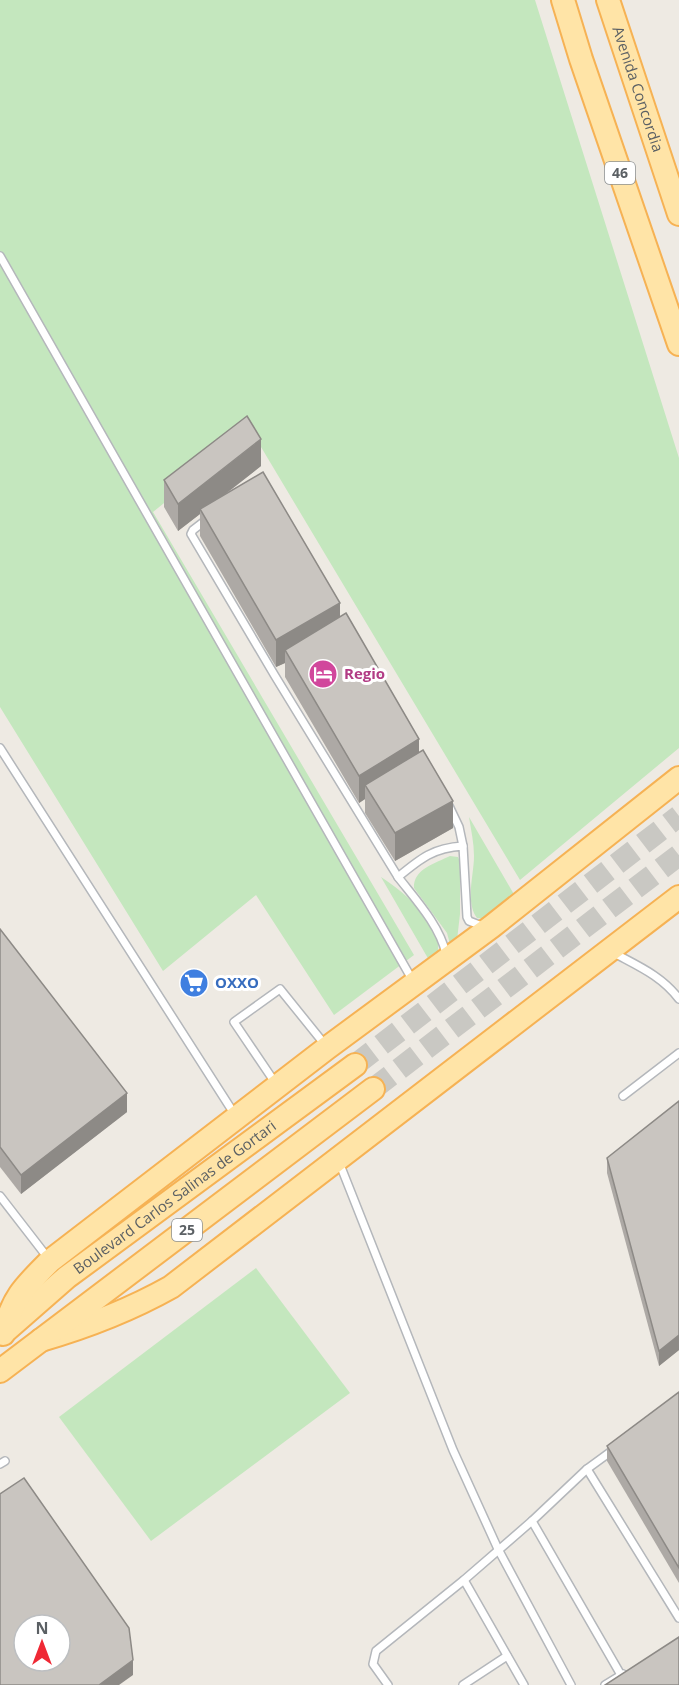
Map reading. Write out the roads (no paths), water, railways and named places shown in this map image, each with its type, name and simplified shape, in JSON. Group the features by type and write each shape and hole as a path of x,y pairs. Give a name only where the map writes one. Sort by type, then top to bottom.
{"main road":[{"name":"46","path":"563,0 679,344"},
{"name":"Avenida Concordia","path":"608,0 679,214"},
{"path":"1,1335 15,1299 50,1261 327,1048 491,927 679,778"},
{"path":"41,1340 79,1329 171,1287 677,901"},
{"name":"Boulevard Carlos Salinas de Gortari","path":"1,1335 67,1277 355,1065"},
{"name":"Boulevard Carlos Salinas de Gortari","path":"0,1371 373,1089"}],"lane":[{"path":"0,256 414,983"},
{"path":"210,517 192,530 191,534 357,811 398,877 427,915 443,945 447,958"},
{"path":"275,676 284,670"},
{"path":"0,748 237,1118"},
{"path":"443,796 459,827 463,846 468,920 481,926 491,927"},
{"path":"357,811 367,805"},
{"path":"398,877 435,851 463,846"},
{"path":"609,951 647,970 663,981 679,999"},
{"path":"277,1086 234,1022 280,989 327,1048"},
{"path":"623,1096 679,1053"},
{"path":"338,1160 453,1450 498,1549 571,1685"},
{"path":"0,1196 50,1261"},
{"path":"388,1685 373,1664 376,1651 464,1580 587,1469 624,1441"},
{"path":"587,1469 679,1618"},
{"path":"532,1521 621,1675"},
{"path":"464,1580 524,1685"},
{"path":"463,1685 507,1656"},
{"path":"604,1685 630,1670"}],"tunnel":[{"path":"355,1065 679,816"},
{"path":"373,1089 679,855"}],"place":[{"name":"Regio","path":"323,674"},
{"name":"OXXO","path":"194,983"}]}
